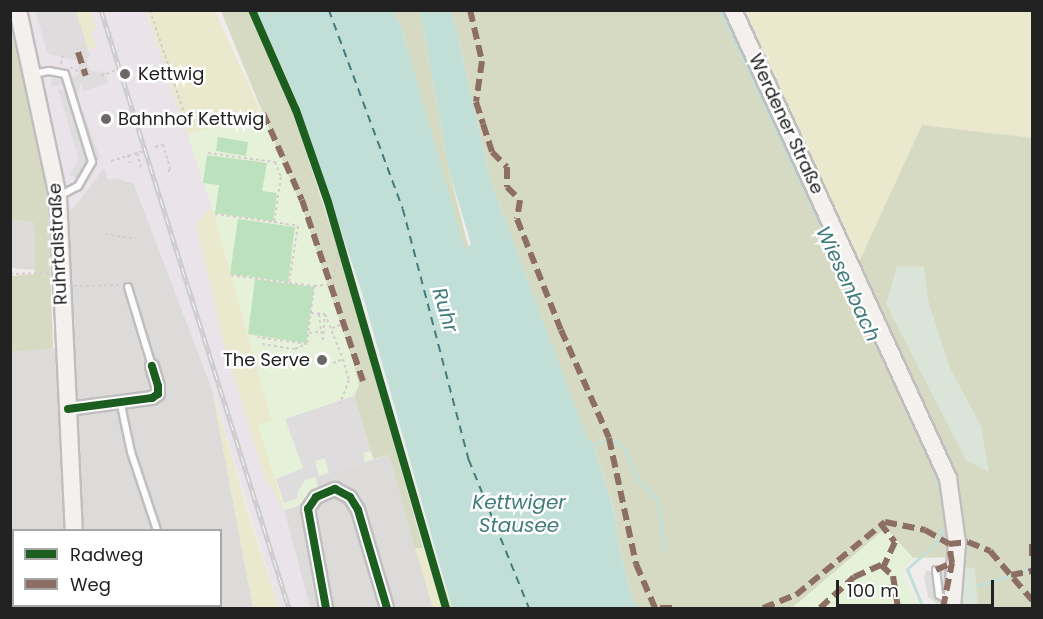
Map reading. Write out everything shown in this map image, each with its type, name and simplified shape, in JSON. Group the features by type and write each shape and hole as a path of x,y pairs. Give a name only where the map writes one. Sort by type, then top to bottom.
{"main road":[{"name":"Ruhrtalstraße","path":"18,10 58,196 74,529"},
{"name":"Werdener Straße","path":"733,10 938,450 955,507 953,605"}],"street":[{"path":"68,409 121,405 158,394 152,366"},
{"path":"326,609 308,510 316,497 335,489 350,497 358,510 387,609"}],"lane":[{"path":"33,75 49,71 65,74 92,162 78,186 58,196"},
{"path":"128,287 152,366"},
{"path":"121,405 131,452 156,529"},
{"path":"936,570 939,595 953,605"}],"path":[{"path":"150,10 189,128"},
{"path":"61,64 63,54"},
{"path":"70,66 86,76"},
{"path":"101,76 117,70"},
{"path":"160,153 156,146 164,144 170,169 167,173"},
{"path":"111,161 143,151"},
{"path":"136,153 142,170"},
{"path":"208,153 275,162 281,177 274,222"},
{"path":"128,155 130,163"},
{"path":"216,214 298,226 289,283"},
{"path":"105,234 136,238"},
{"path":"231,275 314,286 332,284 340,246"},
{"path":"10,274 48,273 48,266"},
{"path":"89,286 128,287"},
{"path":"307,344 314,286"},
{"path":"311,313 325,314"},
{"path":"319,314 323,340 325,314"},
{"path":"325,314 349,380 340,403"},
{"path":"332,328 340,325"},
{"path":"309,333 321,331"},
{"path":"257,337 307,344"},
{"path":"262,344 295,349 307,344"},
{"path":"333,363 343,360"}],"shaded area":[{"path":"23,11 146,11 212,207 196,223 265,478 284,510 310,608 279,608 212,389 134,184 116,178 108,180 104,168 73,209 64,211"},
{"path":"35,11 76,11 90,57 86,59 90,71 105,72 108,83 84,91 81,84 77,93 80,112 83,112 100,159 87,163 77,179 70,174 79,160 58,89 65,90 65,85 51,86 52,78 63,80 79,75 78,61 48,54"},
{"path":"76,11 90,11 96,28 91,31 96,47 88,50"},
{"path":"146,11 215,11 261,112 187,135"},
{"path":"221,11 248,11 293,112 353,296 423,548 415,548 389,455 373,459 354,396 359,385 305,216"},
{"path":"393,11 420,11 449,171 469,249 465,250 457,228 402,28"},
{"path":"452,11 728,11 858,264 922,125 1032,138 1032,608 955,608 954,557 913,558 886,528 792,608 639,608 633,601 618,543 615,514 594,445 587,439 491,182"},
{"path":"740,11 1032,11 1032,138 922,125 858,265"},
{"path":"11,25 48,196 53,349 11,352 11,276 35,274 34,222 11,220"},
{"path":"261,112 305,216 353,361 359,385 354,396 373,459 315,477 318,487 304,504 284,510 258,425 272,421 212,207 187,135"},
{"path":"104,167 116,178 134,184 212,389 253,608 11,608 11,352 53,349 75,329 64,211"},
{"path":"212,207 272,421 284,510 265,478 223,340 196,223"},
{"path":"10,220 34,222 35,270 11,268"},
{"path":"897,266 924,267 928,300 950,368 981,426 989,472 966,460 886,304"},
{"path":"212,389 250,519 279,608 253,608"},
{"path":"354,396 371,451 363,453 365,462 329,473 325,458 315,461 319,476 305,480 297,493 298,498 284,503 276,479 303,468 285,419"},
{"path":"389,455 433,608 310,608 284,510 304,504 318,487 315,477"},
{"path":"886,528 913,558 904,568 904,578 921,608 792,608"},
{"path":"415,548 423,548 432,572 439,570 452,608 433,608"},
{"path":"965,567 975,568 978,608 954,608"},
{"path":"947,570 947,596 943,608 928,597 924,577 926,571"}],"green space":[{"path":"218,137 248,142 246,156 216,151"},
{"path":"207,155 267,163 262,191 277,193 273,221 215,213 219,185 203,183"},
{"path":"238,219 295,227 288,282 230,274"},
{"path":"255,279 314,287 306,343 248,334"}],"water":[{"path":"257,11 393,11 402,28 465,250 471,244 449,171 420,11 452,11 491,182 587,438 594,445 615,515 618,543 633,601 639,608 452,608 362,293 299,106"}],"waterway":[{"name":"Wiesenbach","path":"720,10 933,466 943,499"},
{"path":"594,445 609,438 624,448 639,481 658,500 664,551"},
{"path":"923,608 907,569 937,542 947,520"},
{"path":"977,586 1032,568"}],"ferry route":[{"path":"329,10 403,209 469,460 529,608"}],"railway":[{"path":"101,10 289,608"}],"marked path":[{"path":"470,10 482,61 476,102 492,152 507,167 507,187 520,200 517,219 561,330 609,438 636,564 655,608"},
{"path":"78,52 86,76"},
{"path":"263,113 302,200 363,381"},
{"path":"763,608 796,595 885,522 925,530 949,544 968,542 990,551 1032,600"},
{"path":"880,523 895,542 884,566"},
{"path":"936,570 952,563 949,544"},
{"path":"1032,544 1032,562"},
{"path":"943,608 952,563"},
{"path":"820,608 854,577 881,565 893,576 898,608"},
{"path":"1011,575 1032,571"},
{"path":"660,608 675,608"}],"cycle path":[{"path":"252,10 296,110 328,202 446,608"},
{"path":"68,409 152,398 158,394 152,366"},
{"path":"326,608 308,509 316,497 335,489 350,497 358,510 387,608"}],"place":[{"name":"Kettwig","path":"125,74"},
{"name":"Bahnhof Kettwig","path":"106,119"},
{"name":"The Serve","path":"322,360"}],"water label":[{"name":"Ruhr","path":"445,310"},
{"name":"Kettwiger Stausee","path":"519,514"}]}
